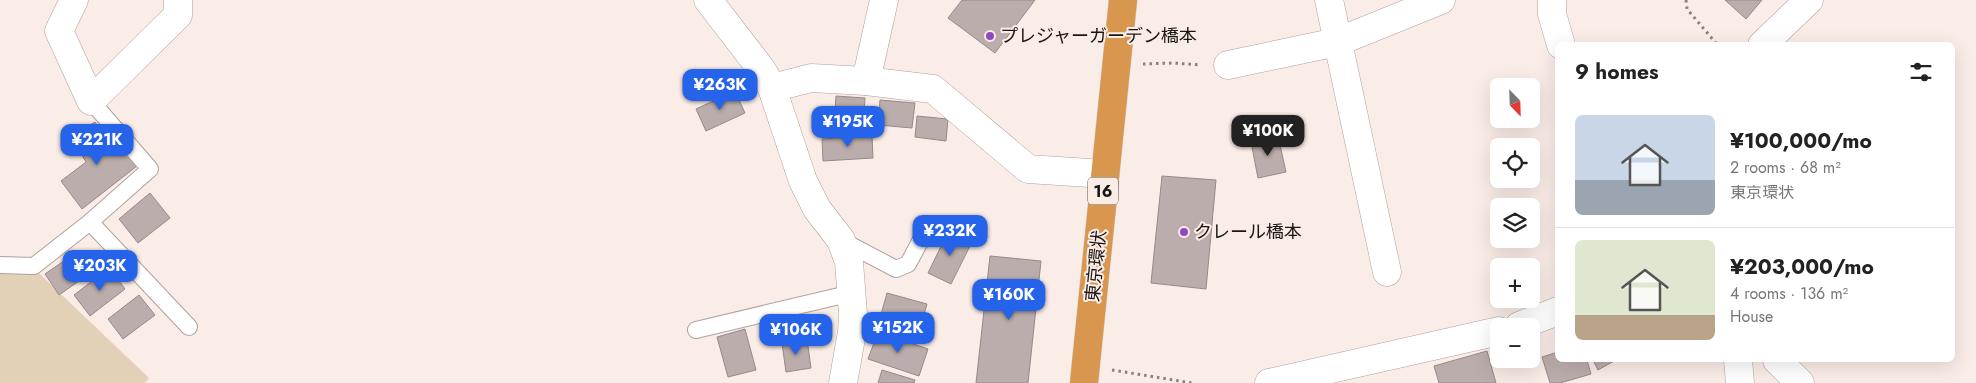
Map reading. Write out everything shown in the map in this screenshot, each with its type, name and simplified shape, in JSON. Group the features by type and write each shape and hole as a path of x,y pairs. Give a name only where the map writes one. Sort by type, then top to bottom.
{"highway":[{"name":"東京環状","path":"1084,383 1123,0"}],"street":[{"path":"74,0 59,31 91,101 178,15 178,0"},
{"path":"708,0 762,70 772,88 803,182 817,209 841,240 849,262 852,293 852,332 843,383"},
{"path":"866,81 884,0"},
{"path":"1329,0 1336,42 1387,272"},
{"path":"1218,65 1336,42 1441,0"},
{"path":"1552,0 1552,14 1561,42"},
{"path":"1765,42 1809,0"},
{"path":"772,88 811,78 866,81 933,90 1028,169 1105,174"},
{"path":"1538,318 1555,311"},
{"path":"1269,383 1330,376 1490,333"},
{"path":"1738,362 1740,383"},
{"path":"1778,362 1800,383"}],"lane":[{"path":"0,265 34,266 90,222 150,169 91,101"},
{"path":"90,222 189,327"},
{"path":"841,240 896,269 908,264 923,236"},
{"path":"696,330 852,293"}],"path":[{"path":"1686,0 1687,9 1715,42"},
{"path":"1142,64 1218,65"},
{"path":"1108,369 1192,383"}],"shaded area":[{"path":"23,258 149,378 145,383 0,383 0,272"}],"building":[{"name":"プレジャーガーデン橋本","path":"962,0 1035,0 995,53 948,18"},
{"path":"1725,0 1762,0 1746,19"},
{"path":"735,91 745,113 706,131 696,109"},
{"path":"836,96 865,98 863,126 834,125"},
{"path":"880,100 915,103 912,128 878,125"},
{"path":"917,116 948,119 946,141 915,137"},
{"path":"95,122 109,144 116,139 137,166 82,209 61,181 86,162 71,137"},
{"path":"872,136 873,158 823,161 822,139"},
{"path":"1278,136 1286,172 1258,178 1251,142"},
{"name":"クレール橋本","path":"1162,176 1216,180 1206,289 1151,283"},
{"path":"150,193 170,218 138,243 119,219"},
{"path":"949,230 972,242 951,284 928,273"},
{"path":"78,251 92,272 59,295 45,274"},
{"path":"990,256 1041,261 1028,383 976,383"},
{"path":"109,268 125,289 90,316 74,295"},
{"path":"887,293 927,304 920,329 880,318"},
{"path":"139,295 155,315 123,339 108,319"},
{"path":"745,329 756,370 728,377 717,337"},
{"path":"878,332 928,349 919,376 868,359"},
{"path":"807,339 811,368 786,372 782,343"},
{"path":"1487,351 1490,368 1492,368 1496,383 1439,383 1434,366"},
{"path":"1555,353 1555,362 1588,362 1591,374 1560,383 1550,383 1542,357"},
{"path":"1594,362 1612,362 1598,370"},
{"path":"882,370 915,380 914,383 878,383"}],"place":[{"name":"プレジャーガーデン橋本","path":"990,36"},
{"name":"クレール橋本","path":"1184,232"}]}
